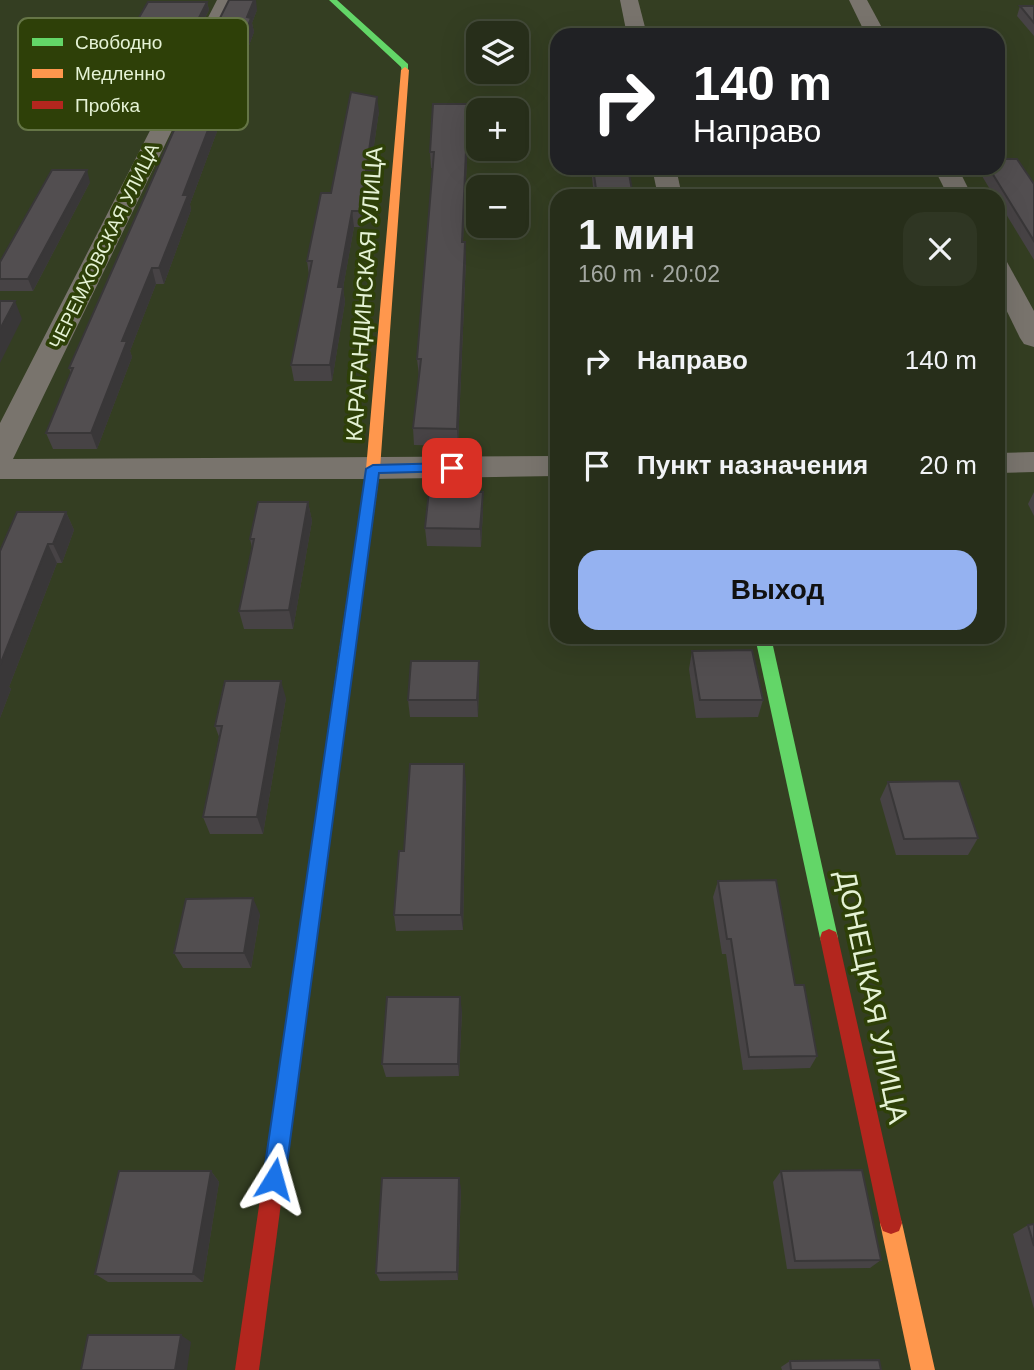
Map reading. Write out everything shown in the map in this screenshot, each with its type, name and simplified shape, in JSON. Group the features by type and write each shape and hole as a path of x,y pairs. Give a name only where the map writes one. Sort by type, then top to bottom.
{"street":[{"name":"ЧЕРЕМХОВСКАЯ УЛИЦА","path":"217,18 226,0"},
{"name":"КАРАГАНДИНСКАЯ УЛИЦА","path":"247,1370 373,469 405,66 333,0"},
{"path":"629,0 635,28"},
{"path":"858,0 872,28"},
{"name":"ЧЕРЕМХОВСКАЯ УЛИЦА","path":"0,454 161,130"},
{"path":"1005,282 1034,338"},
{"path":"1005,463 1034,463"},
{"path":"0,468 373,469 550,466"},
{"name":"ДОНЕЦКАЯ УЛИЦА","path":"765,644 923,1370"}],"building":[{"path":"229,0 254,0 247,17 251,18 248,26 248,18 220,18"},
{"path":"148,2 207,2 199,18 139,18"},
{"path":"1020,6 1034,6 1034,23"},
{"path":"351,92 377,97 360,211 352,211 338,287 343,287 330,365 291,365 312,261 307,261 321,193 331,193"},
{"path":"433,104 466,104 462,242 465,242 457,429 413,428 421,359 417,359 434,152 430,152"},
{"path":"174,130 208,130 183,195 188,195 159,268 152,268 122,341 127,341 91,433 46,433 73,368 69,368"},
{"path":"1005,159 1017,159 1034,184 1034,241 1005,194 1005,189 1002,189 993,175 1005,175"},
{"path":"52,170 87,170 28,279 0,279 0,262"},
{"path":"594,175 629,175 632,189 596,189"},
{"path":"0,301 15,301 0,329"},
{"path":"429,491 483,492 480,529 425,528"},
{"path":"258,502 308,502 289,610 239,611 254,539 250,539"},
{"path":"17,512 66,512 53,544 48,544 0,665 0,551"},
{"path":"752,650 763,700 700,700 692,651"},
{"path":"411,661 479,661 477,700 408,700"},
{"path":"225,681 281,681 257,817 203,817 222,726 215,726"},
{"path":"410,764 464,764 461,915 394,915 399,851 404,851"},
{"path":"959,781 978,838 904,839 888,782"},
{"path":"776,880 795,985 804,985 817,1056 749,1057 731,939 727,939 718,881"},
{"path":"253,898 244,953 174,953 186,899"},
{"path":"387,997 460,997 458,1064 382,1064"},
{"path":"862,1170 881,1260 795,1261 781,1171"},
{"path":"119,1171 211,1171 193,1274 95,1274"},
{"path":"382,1178 459,1178 457,1272 376,1273"},
{"path":"1034,1224 1034,1246 1028,1225"},
{"path":"88,1335 181,1335 175,1370 81,1370"},
{"path":"879,1360 881,1370 791,1370 790,1361"}],"traffic: fast":[{"path":"333,0 405,66 405,70"},
{"path":"765,644 829,938"},
{"path":"305,953 346,659"}],"traffic: slow":[{"path":"346,659 373,469 405,70"},
{"path":"891,1223 923,1370"}],"traffic: jam":[{"path":"829,938 891,1223"},
{"path":"247,1370 305,953"}],"route":[{"path":"274,1179 373,469 452,468"}]}
